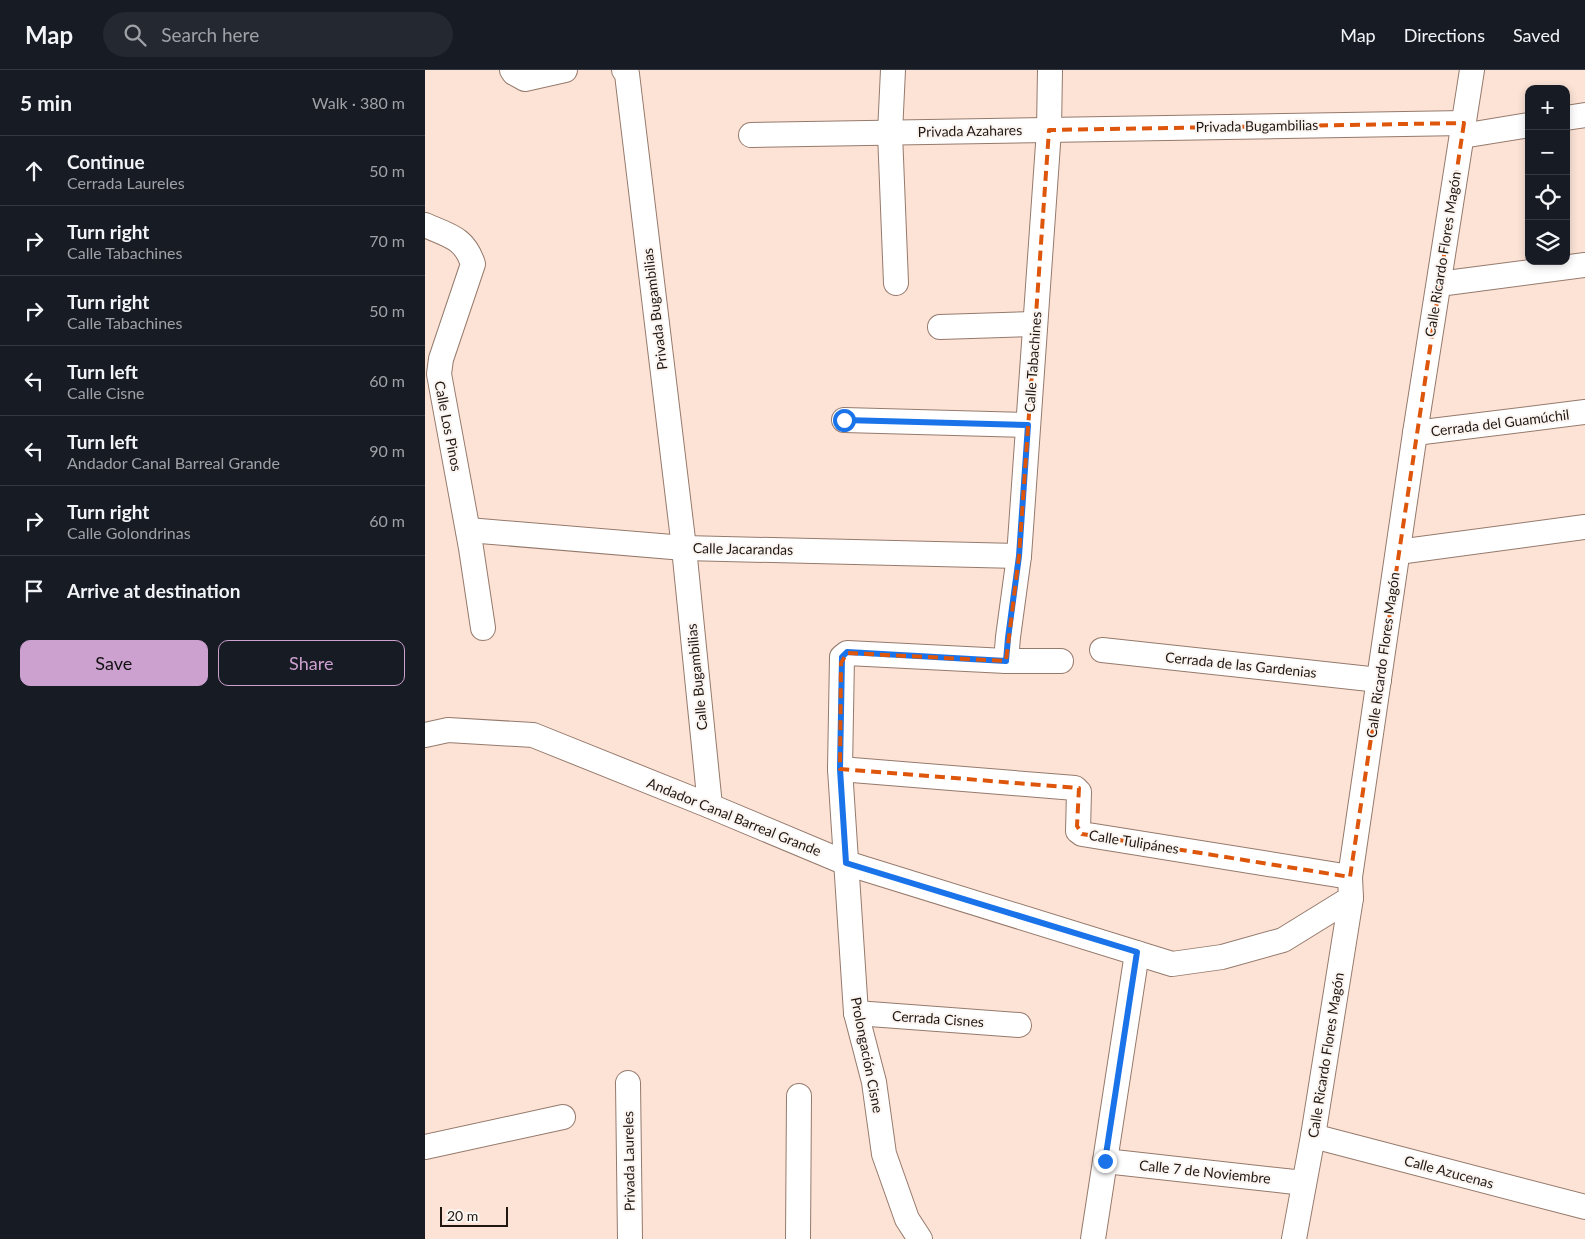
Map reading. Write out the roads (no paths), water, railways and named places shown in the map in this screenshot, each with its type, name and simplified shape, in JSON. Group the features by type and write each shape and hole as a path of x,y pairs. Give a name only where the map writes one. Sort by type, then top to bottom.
{"street":[{"path":"512,70 525,79 565,70"},
{"name":"Privada Bugambilias","path":"624,70 627,74 684,548"},
{"path":"893,70 890,133 896,283"},
{"name":"Calle Tabachines","path":"1006,661 1019,556 1049,130 1050,70"},
{"name":"Calle Ricardo Flores Magón","path":"1294,1239 1313,1136 1351,887 1415,433 1472,70"},
{"path":"1570,117 1585,115"},
{"path":"1463,130 1525,125"},
{"name":"Privada Bugambilias","path":"1049,130 1463,130"},
{"name":"Privada Azahares","path":"751,135 1049,130"},
{"name":"Calle Los Pinos","path":"425,225 459,240 469,251 473,264 441,359 439,374 468,530 483,628"},
{"path":"1439,284 1585,265"},
{"path":"940,327 1035,324"},
{"name":"Cerrada del Guamúchil","path":"1415,433 1585,412"},
{"path":"844,420 1028,425"},
{"path":"1398,552 1585,527"},
{"name":"Calle Jacarandas","path":"468,530 684,548 1019,556"},
{"name":"Calle Bugambilias","path":"684,548 710,806"},
{"name":"Cerrada de las Gardenias","path":"1102,650 1379,680"},
{"name":"Prolongación Cisne","path":"919,1239 907,1219 884,1154 874,1082 856,1013 840,769 841,663 842,657 847,652 1006,661"},
{"path":"1006,661 1061,661"},
{"name":"Andador Canal Barreal Grande","path":"425,735 448,730 533,735 846,863 1172,964 1222,957 1283,940 1351,887"},
{"name":"Calle Tulipánes","path":"840,769 1075,788 1079,792 1078,831 1082,834 1351,887"},
{"path":"1093,1239 1137,952"},
{"name":"Cerrada Cisnes","path":"856,1013 1019,1025"},
{"name":"Privada Laureles","path":"628,1084 629,1239"},
{"path":"797,1239 799,1096"},
{"path":"425,1147 563,1117"},
{"name":"Calle Azucenas","path":"1313,1136 1585,1207"},
{"name":"Calle 7 de Noviembre","path":"1105,1161 1304,1183"}]}
